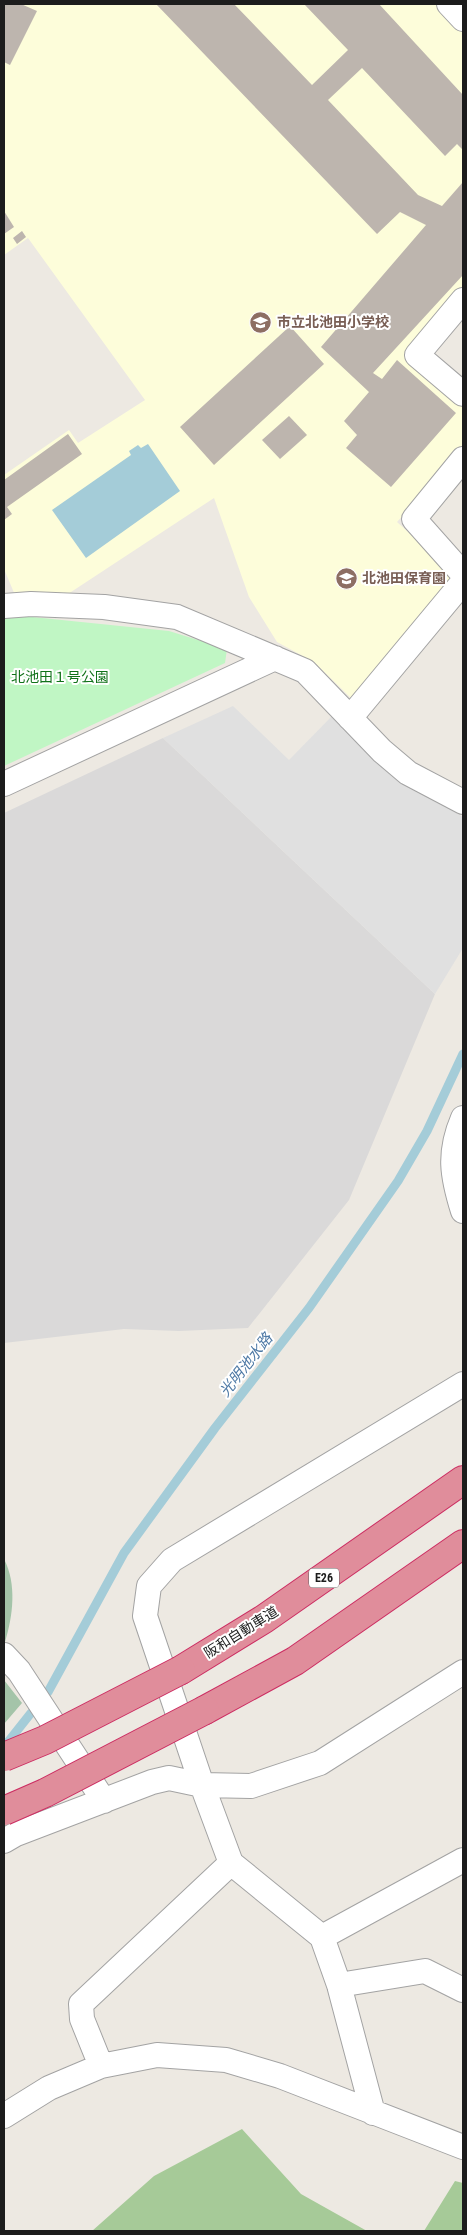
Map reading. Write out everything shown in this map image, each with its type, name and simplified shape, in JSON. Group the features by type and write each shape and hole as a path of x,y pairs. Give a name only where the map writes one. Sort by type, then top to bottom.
{"highway":[{"name":"阪和自動車道","path":"4,1757 45,1740 181,1670 264,1619 463,1480"},
{"path":"4,1811 45,1793 295,1661 463,1544"}],"street":[{"path":"449,4 463,19"},
{"path":"463,300 417,355 463,394"},
{"path":"463,460 414,519 463,574"},
{"path":"350,718 463,582"},
{"path":"4,606 31,604 104,607 177,617 275,658 305,671 382,751 408,772 463,802"},
{"path":"4,784 275,658"},
{"path":"463,1118 455,1137 453,1178 463,1211"},
{"path":"374,2113 339,1985 322,1938 230,1863 144,1616 149,1586 172,1560 463,1384"},
{"path":"4,1655 19,1671 104,1800"},
{"path":"4,1841 16,1834 104,1800 169,1778 202,1785 251,1786 320,1763 463,1672"},
{"path":"322,1938 463,1860"},
{"path":"101,2066 82,2019 81,2004 230,1863"},
{"path":"339,1985 425,1970 463,1990"},
{"path":"4,2116 50,2088 101,2066 157,2055 226,2060 280,2076 463,2146"}],"shaded area":[{"name":"市立北池田小学校","path":"4,4 435,4 463,33 463,288 405,357 463,407 463,449 397,522 449,569 451,587 352,699 314,662 277,642 249,597 214,498 68,594 15,595 4,569 4,475 69,430 78,443 145,400 28,238 4,255"},
{"path":"233,706 289,760 333,715 354,739 400,779 463,817 463,948 435,994 163,738"},
{"path":"163,738 435,994 349,1200 248,1328 179,1331 124,1329 4,1343 4,813"},
{"path":"4,1559 11,1579 12,1589 12,1611 5,1642"},
{"path":"4,1680 22,1703 4,1724"}],"green space":[{"name":"北池田１号公園","path":"13,615 169,631 227,649 225,663 4,766 4,618"},
{"path":"242,2129 301,2194 367,2231 92,2231 154,2176"},
{"path":"455,2181 463,2183 463,2231 424,2231"}],"water":[{"path":"148,444 180,491 86,558 52,510 131,455 129,451 138,445 141,448"}],"building":[{"path":"4,4 21,4 37,11 10,65 4,62"},
{"path":"156,4 234,4 312,85 348,50 304,4 379,4 463,95 463,150 457,144 445,156 362,68 328,100 418,195 442,206 463,182 463,275 373,373 382,379 397,360 456,413 391,487 346,448 357,435 344,421 369,392 321,347 426,225 400,212 377,234"},
{"path":"4,211 14,227 4,234"},
{"path":"22,231 26,237 17,244 13,238"},
{"path":"290,326 324,364 214,465 180,427"},
{"path":"289,416 307,435 280,459 262,440"},
{"path":"68,434 82,454 7,507 12,514 4,520 4,480"}],"waterway":[{"name":"光明池水路","path":"48,1692 124,1553 215,1428 309,1308 398,1181 427,1131 463,1054"},
{"name":"光明池水路","path":"4,1747 31,1713"}],"place":[{"name":"市立北池田小学校","path":"261,322"},
{"name":"北池田保育園","path":"346,578"}]}
